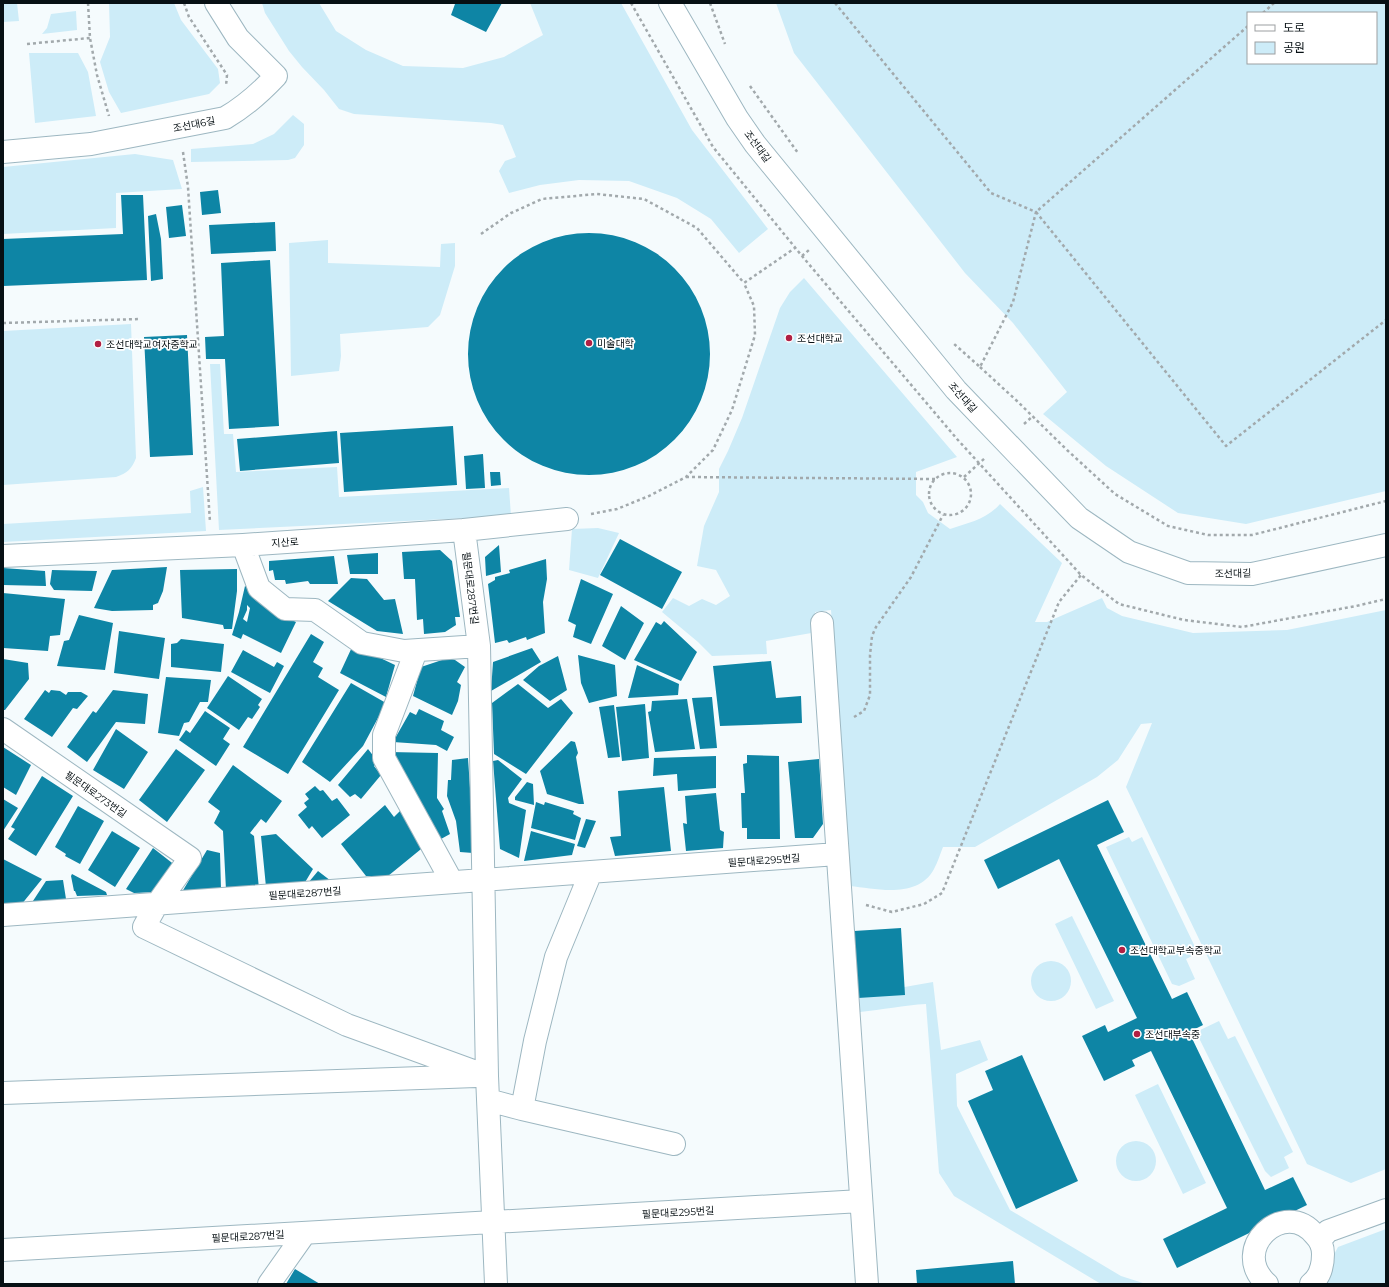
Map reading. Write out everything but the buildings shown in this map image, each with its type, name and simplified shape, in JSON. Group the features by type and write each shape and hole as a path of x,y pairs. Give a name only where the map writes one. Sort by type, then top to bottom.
{"street":[{"name":"조선대6길","path":"3,152 90,144 225,118 239,110 276,76 238,38 216,3"},
{"name":"조선대길","path":"670,3 737,118 755,144 956,390 1078,518 1129,552 1188,573 1252,574 1386,545"},
{"name":"지산로","path":"3,556 242,545 464,530 567,519"},
{"name":"필문대로287번길","path":"464,530 479,646 487,1076 496,1284"},
{"path":"242,545 259,588 285,609 316,610 362,643 404,651 479,646"},
{"path":"822,623 867,1284"},
{"path":"416,651 384,735 384,758 452,882"},
{"name":"필문대로273번길","path":"3,729 190,858 158,904"},
{"name":"필문대로295번길","path":"591,872 837,854"},
{"path":"522,1109 535,1041 556,957 591,872"},
{"name":"필문대로287번길","path":"3,915 591,872"},
{"path":"158,904 144,927 347,1025 487,1076"},
{"path":"3,1093 487,1076"},
{"path":"488,1100 674,1144"},
{"name":"필문대로295번길","path":"494,1222 861,1201"},
{"path":"1320,1240 1328,1231 1386,1210"},
{"name":"필문대로287번길","path":"3,1250 494,1222"},
{"path":"1267,1284 1261,1279 1255,1267 1254,1257 1256,1246 1261,1236 1269,1228 1280,1223 1291,1222 1303,1225 1312,1231 1320,1240 1323,1251 1323,1262 1320,1274 1311,1284"},
{"path":"269,1284 304,1233"}],"path":[{"path":"88,3 90,38 97,75 111,122"},
{"path":"184,3 189,17 227,75 227,84 225,89"},
{"path":"710,3 728,51"},
{"path":"835,3 991,193 1036,212 1226,446 1386,320"},
{"path":"1264,12 1274,3"},
{"path":"980,367 1012,302 1036,212 1247,27"},
{"path":"28,44 90,38"},
{"path":"748,83 802,159"},
{"path":"182,147 188,187 211,546"},
{"path":"481,234 511,213 542,199 597,194 644,199 697,228 744,283 754,306 755,334 745,370 732,410 713,450 686,477 649,496 617,509 567,519"},
{"path":"744,283 795,248"},
{"path":"3,323 140,319"},
{"path":"949,338 1115,494 1168,526 1208,535 1252,535 1386,501"},
{"path":"948,472 956,473 968,481 971,487 971,501 963,512 957,515 943,515 937,512 932,506 929,492 931,484 941,475 948,472"},
{"path":"686,477 935,479"},
{"path":"829,733 864,711 870,695 870,655 872,636 876,626 911,577 943,515"},
{"path":"841,899 892,912 924,904 942,893 1060,602 1081,575"}],"green space":[{"path":"3,3 17,3 19,21 3,22"},
{"path":"109,3 174,3 181,20 218,69 220,83 209,94 121,113 109,92 100,62 110,37"},
{"path":"262,3 319,3 336,31 366,50 403,66 463,68 504,57 543,35 530,3 621,3 692,130 768,229 739,253 711,219 677,198 629,181 579,180 540,185 509,193 499,171 505,161 516,157 503,125 354,114 339,109 289,51 265,13"},
{"path":"776,3 1386,3 1386,491 1246,524 1178,513 1106,466 1043,414 1067,392 1013,323 965,273 794,53"},
{"path":"76,11 77,30 42,34 47,28 51,14"},
{"path":"29,53 78,53 88,72 96,116 35,123"},
{"path":"293,115 304,124 304,145 295,158 288,160 191,162 191,149 253,144 274,134"},
{"path":"135,154 173,160 182,189 116,193 116,228 3,234 3,167"},
{"path":"328,240 328,263 440,267 441,244 455,243 455,266 440,315 428,327 340,334 341,356 339,371 291,376 289,243"},
{"path":"804,278 957,457 916,472 916,495 923,502 928,513 950,529 983,517 1000,504 1062,563 1035,622 1047,622 1102,598 1107,608 1122,616 1193,633 1287,630 1386,610 1386,1169 1351,1183 1307,1164 1126,787 1152,723 1141,724 1118,760 1097,777 975,847 943,847 934,869 927,878 918,885 896,890 850,886 831,610 815,612 817,632 766,641 767,654 712,656 698,642 662,612 673,598 689,606 702,599 716,605 730,596 716,570 697,566 704,526 719,492 719,469 742,418 780,308 790,292"},
{"path":"131,324 136,458 131,468 116,477 3,485 3,331"},
{"path":"210,364 220,364 224,434 233,434 236,472 337,467 339,497 509,488 511,516 219,530"},
{"path":"203,487 206,531 3,542 3,524 191,513 190,491"},
{"path":"598,528 619,533 598,578 569,570 572,529"},
{"path":"1129,837 1132,842 1142,837 1198,953 1186,959 1195,979 1179,986 1172,984 1106,847"},
{"path":"1072,916 1114,1001 1096,1009 1055,924"},
{"path":"1055,961 1062,964 1068,970 1071,981 1070,989 1062,998 1055,1001 1047,1001 1040,998 1032,989 1031,977 1034,970 1043,962"},
{"path":"933,982 941,1050 980,1040 988,1060 956,1074 957,1106 1010,1210 1121,1276 1146,1284 1101,1284 954,1196 939,1173 926,1004 860,1012 859,995"},
{"path":"1219,1021 1228,1039 1235,1036 1293,1152 1284,1157 1289,1168 1271,1177 1265,1171 1196,1032"},
{"path":"1158,1084 1206,1183 1183,1194 1135,1095"},
{"path":"1136,1141 1144,1143 1150,1147 1154,1153 1156,1161 1154,1169 1150,1175 1144,1179 1136,1181 1128,1179 1122,1175 1118,1169 1116,1161 1118,1153 1122,1147 1128,1143"},
{"path":"1386,1229 1386,1284 1327,1284 1331,1260 1338,1247"}],"place":[{"name":"조선대학교","path":"789,338"},
{"name":"미술대학","path":"589,343"},
{"name":"조선대학교여자중학교","path":"98,344"},
{"name":"조선대학교부속중학교","path":"1122,950"},
{"name":"조선대부속중","path":"1137,1034"}]}
